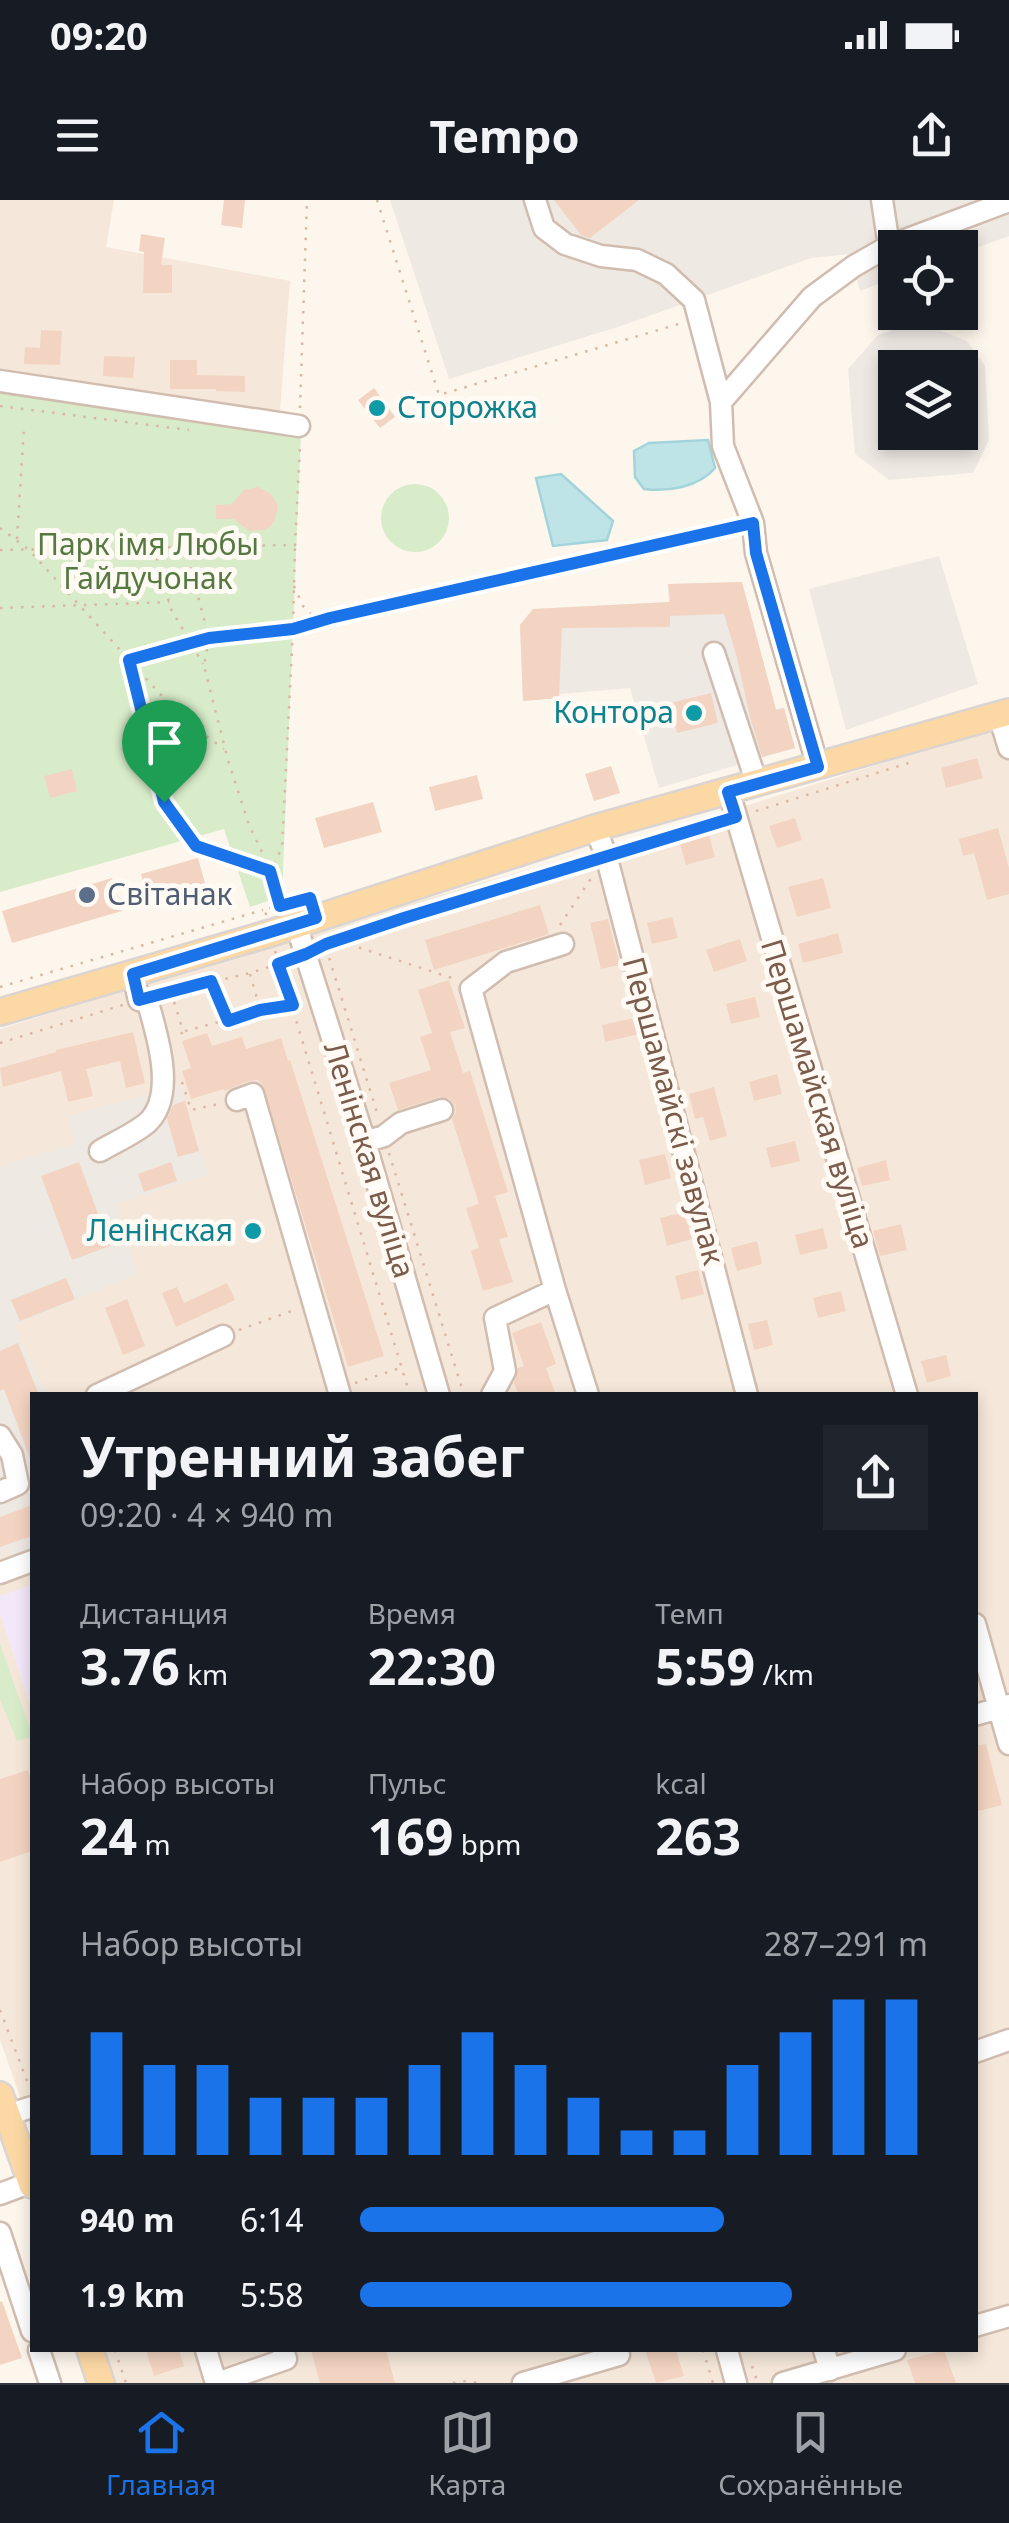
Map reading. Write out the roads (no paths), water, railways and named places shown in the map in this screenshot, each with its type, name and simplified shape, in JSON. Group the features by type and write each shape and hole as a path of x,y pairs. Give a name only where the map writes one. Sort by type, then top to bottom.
{"main road":[{"path":"0,1012 133,974 302,915 596,828 732,805 756,784 1004,713"},
{"path":"4,2105 30,2177"},
{"path":"91,2352 102,2383"}],"street":[{"path":"536,200 544,228 566,244 601,256 637,260 666,274 694,300 721,402 724,446 753,523 756,553 818,767"},
{"path":"882,200 886,230"},
{"path":"931,230 1009,201"},
{"path":"721,402 812,297 878,252"},
{"path":"0,381 299,426"},
{"path":"714,653 756,784"},
{"path":"1004,713 1009,748"},
{"name":"Першамайская вуліца","path":"732,805 906,1392"},
{"name":"Першамайскі завулак","path":"596,828 746,1392"},
{"name":"Ленінская вуліца","path":"302,915 306,954 375,1140 439,1392"},
{"path":"553,947 506,962 471,989 587,1392"},
{"path":"100,1152 150,1121 159,1103 164,1074 161,1057 148,1003 139,1000 133,974"},
{"path":"236,1100 253,1094 340,1392"},
{"path":"375,1140 401,1123 442,1110"},
{"path":"494,1392 506,1371 495,1318 555,1290"},
{"path":"103,1392 223,1336"},
{"path":"0,1436 12,1454 18,1484 0,1492"},
{"path":"0,1572 30,1562"},
{"path":"978,1632 1004,1706 1009,1744"},
{"path":"978,1714 1004,1706"},
{"path":"978,2051 1009,2040"},
{"path":"4,2105 30,2107"},
{"path":"0,2194 30,2184"},
{"path":"0,2233 30,2325"},
{"path":"978,2325 1009,2316"},
{"path":"40,2352 50,2383"},
{"path":"207,2352 216,2383 286,2359 284,2352"},
{"path":"728,2352 736,2383"},
{"path":"783,2383 827,2360 881,2352"},
{"path":"523,2383 619,2355"}],"water":[{"path":"708,440 715,468 701,480 683,487 654,490 644,489 635,477 634,451 649,443"},
{"path":"561,474 613,521 607,540 553,546 536,478"}],"place":[{"name":"Сторожка","path":"377,408"},
{"name":"Контора","path":"694,713"},
{"name":"Світанак","path":"87,895"},
{"name":"Ленінская","path":"253,1231"}],"park label":[{"name":"Парк імя Любы Гайдучонак","path":"148,562"}]}
